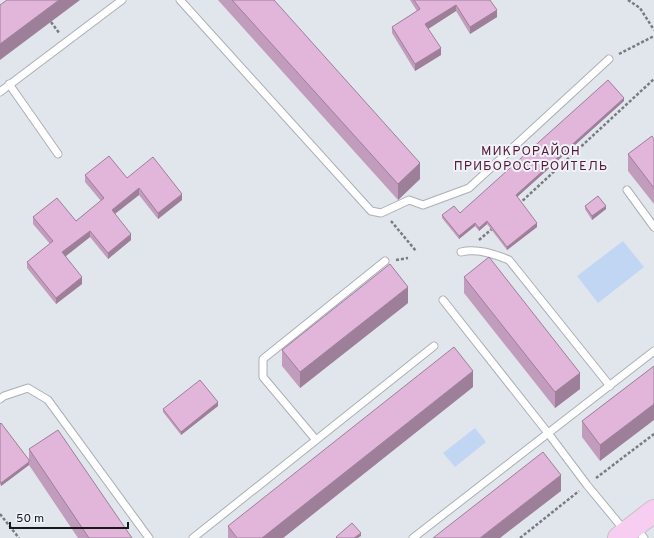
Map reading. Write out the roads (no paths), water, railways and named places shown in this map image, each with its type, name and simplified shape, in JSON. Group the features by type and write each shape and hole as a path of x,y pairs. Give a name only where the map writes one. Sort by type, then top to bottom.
{"main road":[{"path":"631,534 654,510"}],"lane":[{"path":"0,92 122,0"},
{"path":"180,0 371,211 382,213 409,200 423,205 468,188 609,59"},
{"path":"9,84 58,154"},
{"path":"627,190 654,226"},
{"path":"461,252 468,250 491,253 509,260 610,386"},
{"path":"316,440 263,377 263,359 385,261"},
{"path":"443,300 587,485 631,534"},
{"path":"193,538 434,346"},
{"path":"413,538 654,351"},
{"path":"0,400 4,396 28,388 48,400 149,538"}],"district":[{"name":"МИКРОРАЙОН ПРИБОРОСТРОИТЕЛЬ","path":"531,158"}]}
